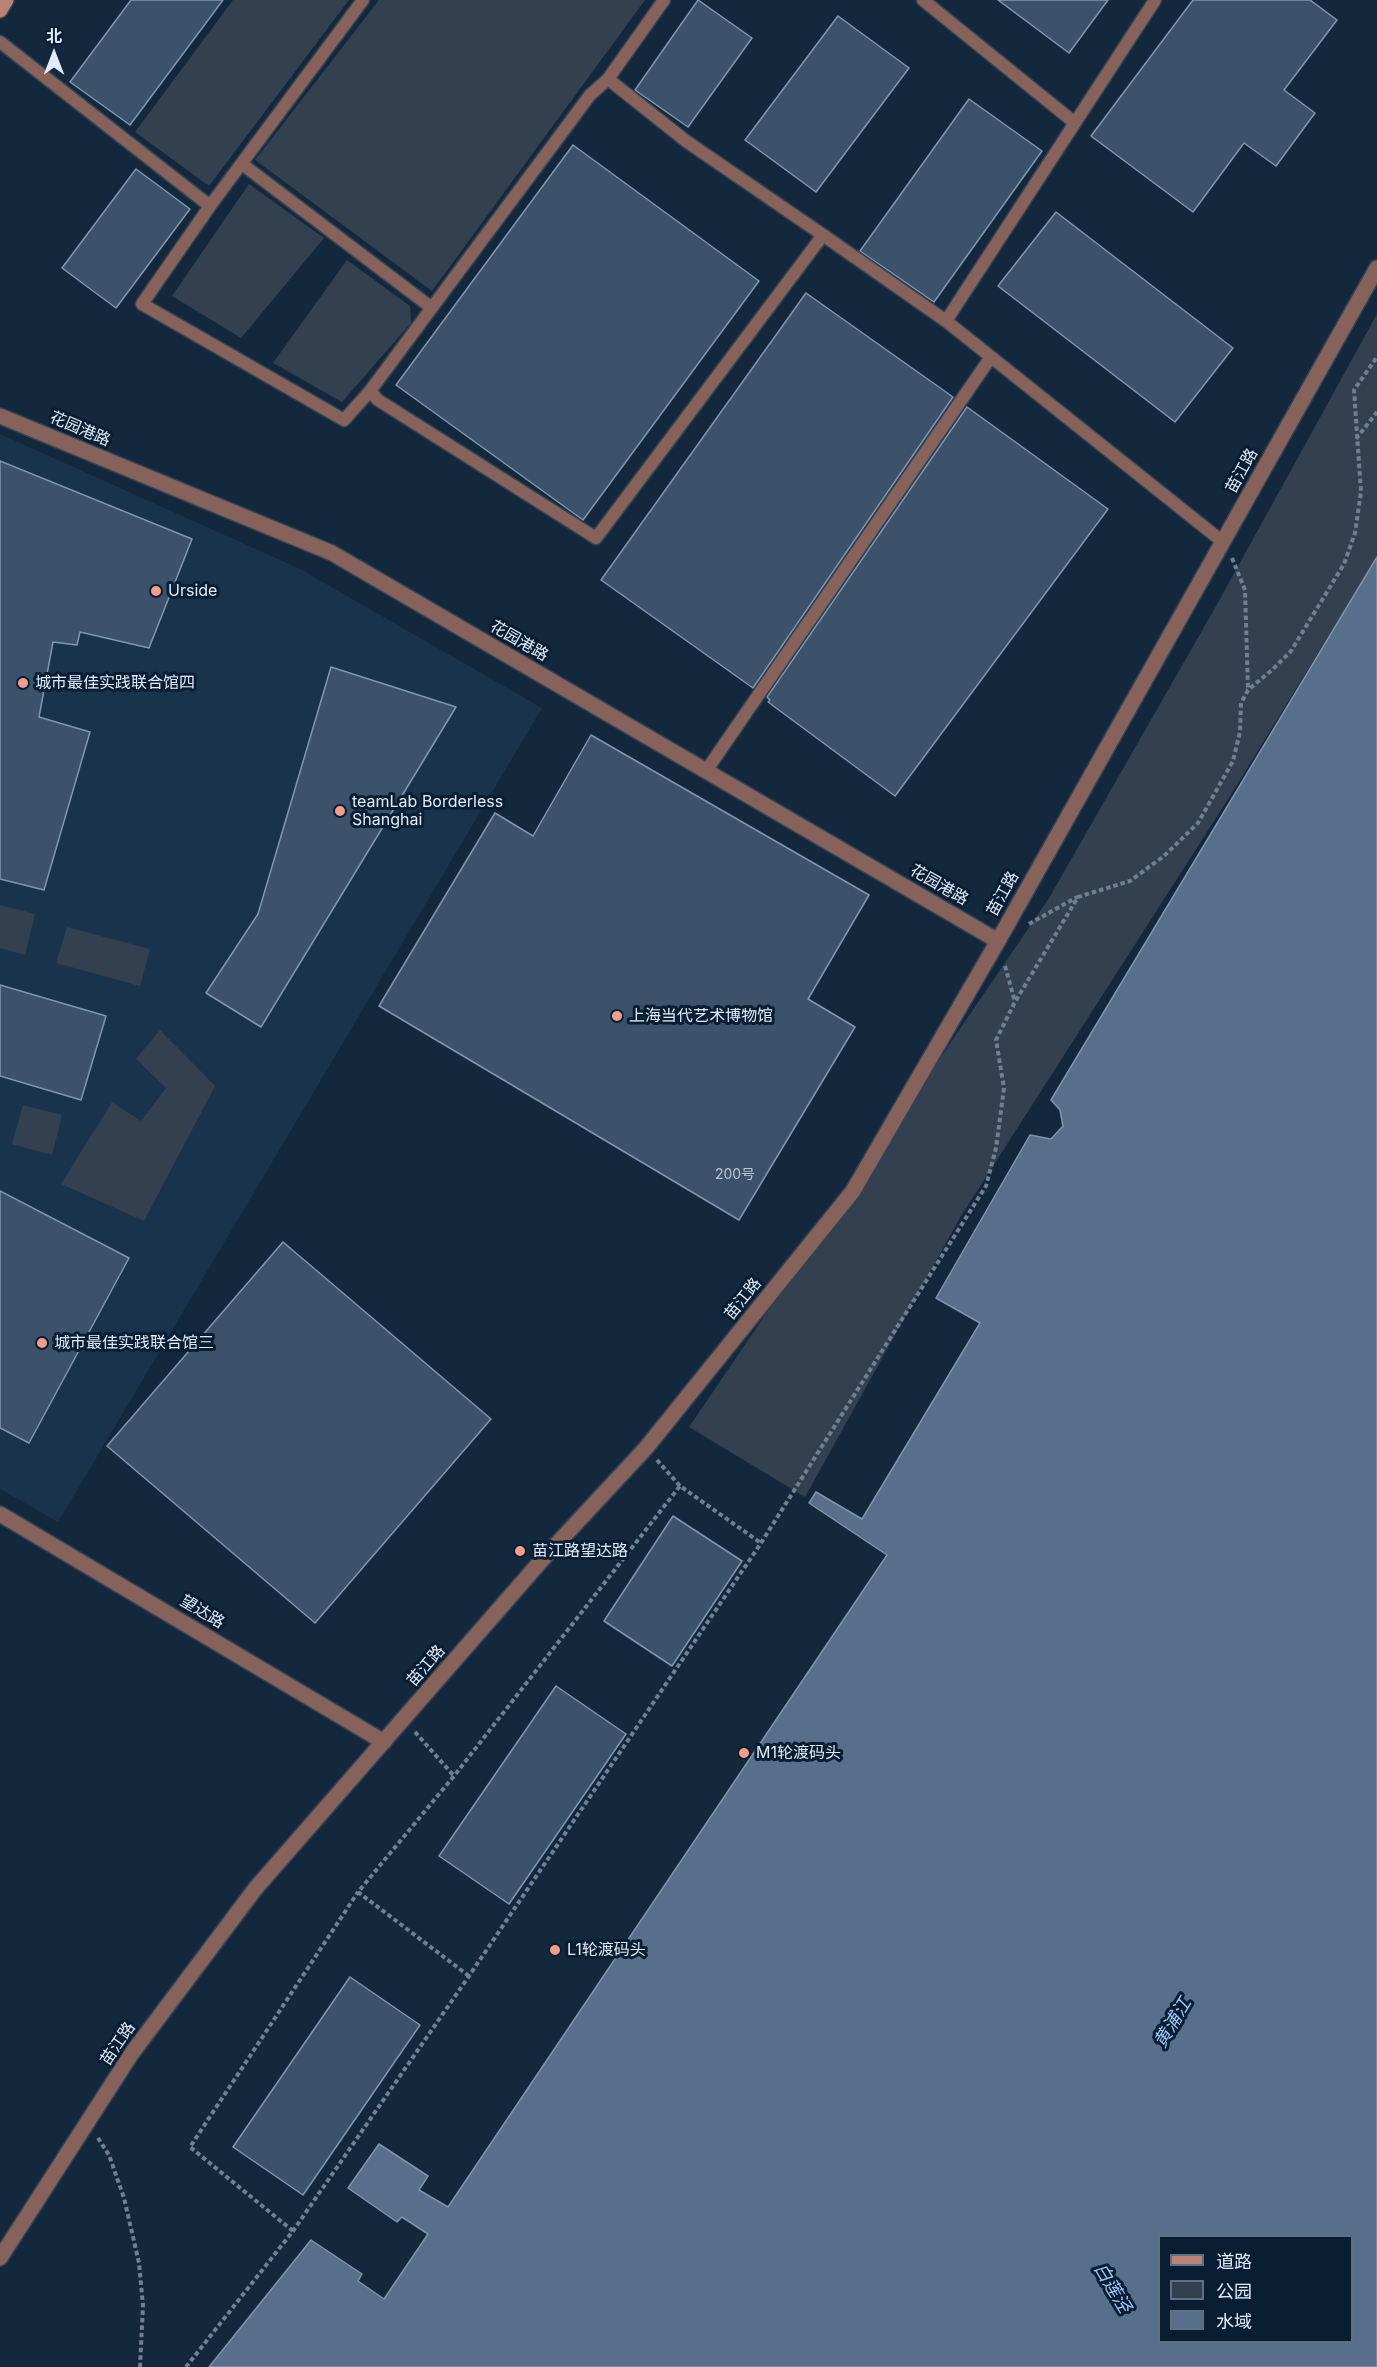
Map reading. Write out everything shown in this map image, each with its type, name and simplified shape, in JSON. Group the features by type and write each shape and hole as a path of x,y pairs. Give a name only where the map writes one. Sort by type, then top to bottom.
{"main road":[{"path":"0,10 6,0"}],"street":[{"name":"苗江路","path":"0,2258 132,2053 255,1889 541,1561 646,1448 853,1191 998,940 1377,268"},
{"name":"花园港路","path":"0,416 332,554 998,940"},
{"name":"望达路","path":"0,1514 384,1742"}],"lane":[{"path":"363,0 210,206 142,303 344,420 370,391 590,95 608,79 664,0"},
{"path":"923,0 1075,123"},
{"path":"946,321 1155,0"},
{"path":"0,42 210,206"},
{"path":"608,79 686,141 946,321 1222,542"},
{"path":"242,164 432,308"},
{"path":"370,391 378,400 596,538 824,235"},
{"path":"706,771 991,357"}],"path":[{"path":"1028,924 1078,897 1130,880 1164,856 1198,823 1233,761 1239,732 1241,703 1248,690 1291,651 1344,564 1359,515 1361,492 1354,390 1375,364 1377,357"},
{"path":"1356,439 1377,412"},
{"path":"1222,542 1234,561 1245,590 1248,690"},
{"path":"186,2367 293,2231 468,1976 761,1543 986,1186 996,1148 1004,1088 996,1040 1078,897"},
{"path":"998,940 1016,1002"},
{"path":"646,1448 680,1486 761,1543"},
{"path":"293,2231 190,2147 358,1892 454,1776 680,1486"},
{"path":"404,1719 454,1776"},
{"path":"358,1892 468,1976"},
{"path":"88,2122 109,2155 124,2198 139,2263 143,2305 140,2367"}],"shaded area":[{"path":"0,434 300,569 542,708 58,1522 0,1489"}],"green space":[{"path":"233,0 349,0 209,186 135,132"},
{"path":"379,0 645,0 432,291 255,160"},
{"path":"249,184 324,238 241,338 172,296"},
{"path":"347,260 410,306 411,323 342,402 273,363"},
{"path":"1377,314 1377,557 1232,793 961,1216 805,1497 689,1427 1049,898 1215,608"},
{"path":"0,905 35,914 25,955 0,948"},
{"path":"67,927 150,949 140,986 56,963"},
{"path":"160,1030 215,1086 144,1221 61,1184 112,1102 141,1121 166,1088 136,1059"},
{"path":"23,1105 62,1115 52,1155 12,1144"}],"water":[{"path":"1377,557 1377,2367 209,2367 311,2240 362,2274 358,2281 384,2299 428,2234 402,2217 397,2222 348,2188 379,2144 428,2176 419,2190 448,2207 887,1555 809,1503 816,1492 862,1519 980,1323 936,1298 1030,1135 1051,1139 1063,1126 1060,1110 1051,1100"}],"building":[{"path":"131,0 223,0 130,125 70,82"},
{"path":"698,0 752,38 688,127 635,90"},
{"path":"998,0 1108,0 1069,53"},
{"path":"1193,0 1310,0 1337,20 1284,90 1315,113 1276,166 1244,143 1193,212 1091,136"},
{"path":"838,16 909,68 816,192 745,140"},
{"path":"969,99 1042,151 934,302 860,251"},
{"path":"573,145 759,281 583,520 396,385"},
{"path":"136,169 190,209 116,308 62,268"},
{"path":"1056,212 1233,348 1175,422 998,286"},
{"path":"806,293 953,397 753,688 601,580"},
{"path":"967,407 1108,509 895,796 768,702 770,700 767,697"},
{"name":"城市最佳实践联合馆四","path":"0,461 192,539 149,648 80,632 77,645 53,642 39,717 90,732 44,890 0,879"},
{"name":"teamLab Borderless Shanghai","path":"331,667 456,707 261,1027 206,993 258,914"},
{"name":"上海当代艺术博物馆","path":"591,735 869,895 808,999 855,1027 739,1220 379,1006 495,813 533,836"},
{"path":"0,985 106,1016 81,1100 0,1076"},
{"name":"城市最佳实践联合馆三","path":"0,1191 129,1258 29,1443 0,1428"},
{"path":"283,1242 491,1419 315,1623 107,1446"},
{"path":"673,1516 742,1561 672,1666 604,1621"},
{"path":"556,1686 626,1734 509,1904 439,1856"},
{"path":"350,1977 420,2025 303,2195 233,2147"}],"place":[{"name":"Urside","path":"156,591"},
{"name":"城市最佳实践联合馆四","path":"23,683"},
{"name":"teamLab Borderless Shanghai","path":"340,811"},
{"name":"上海当代艺术博物馆","path":"617,1016"},
{"name":"城市最佳实践联合馆三","path":"42,1343"},
{"name":"苗江路望达路","path":"520,1551"},
{"name":"M1轮渡码头","path":"744,1753"},
{"name":"L1轮渡码头","path":"555,1950"}],"water label":[{"name":"黄浦江","path":"1173,2023"},
{"name":"白莲泾","path":"1112,2288"}]}
